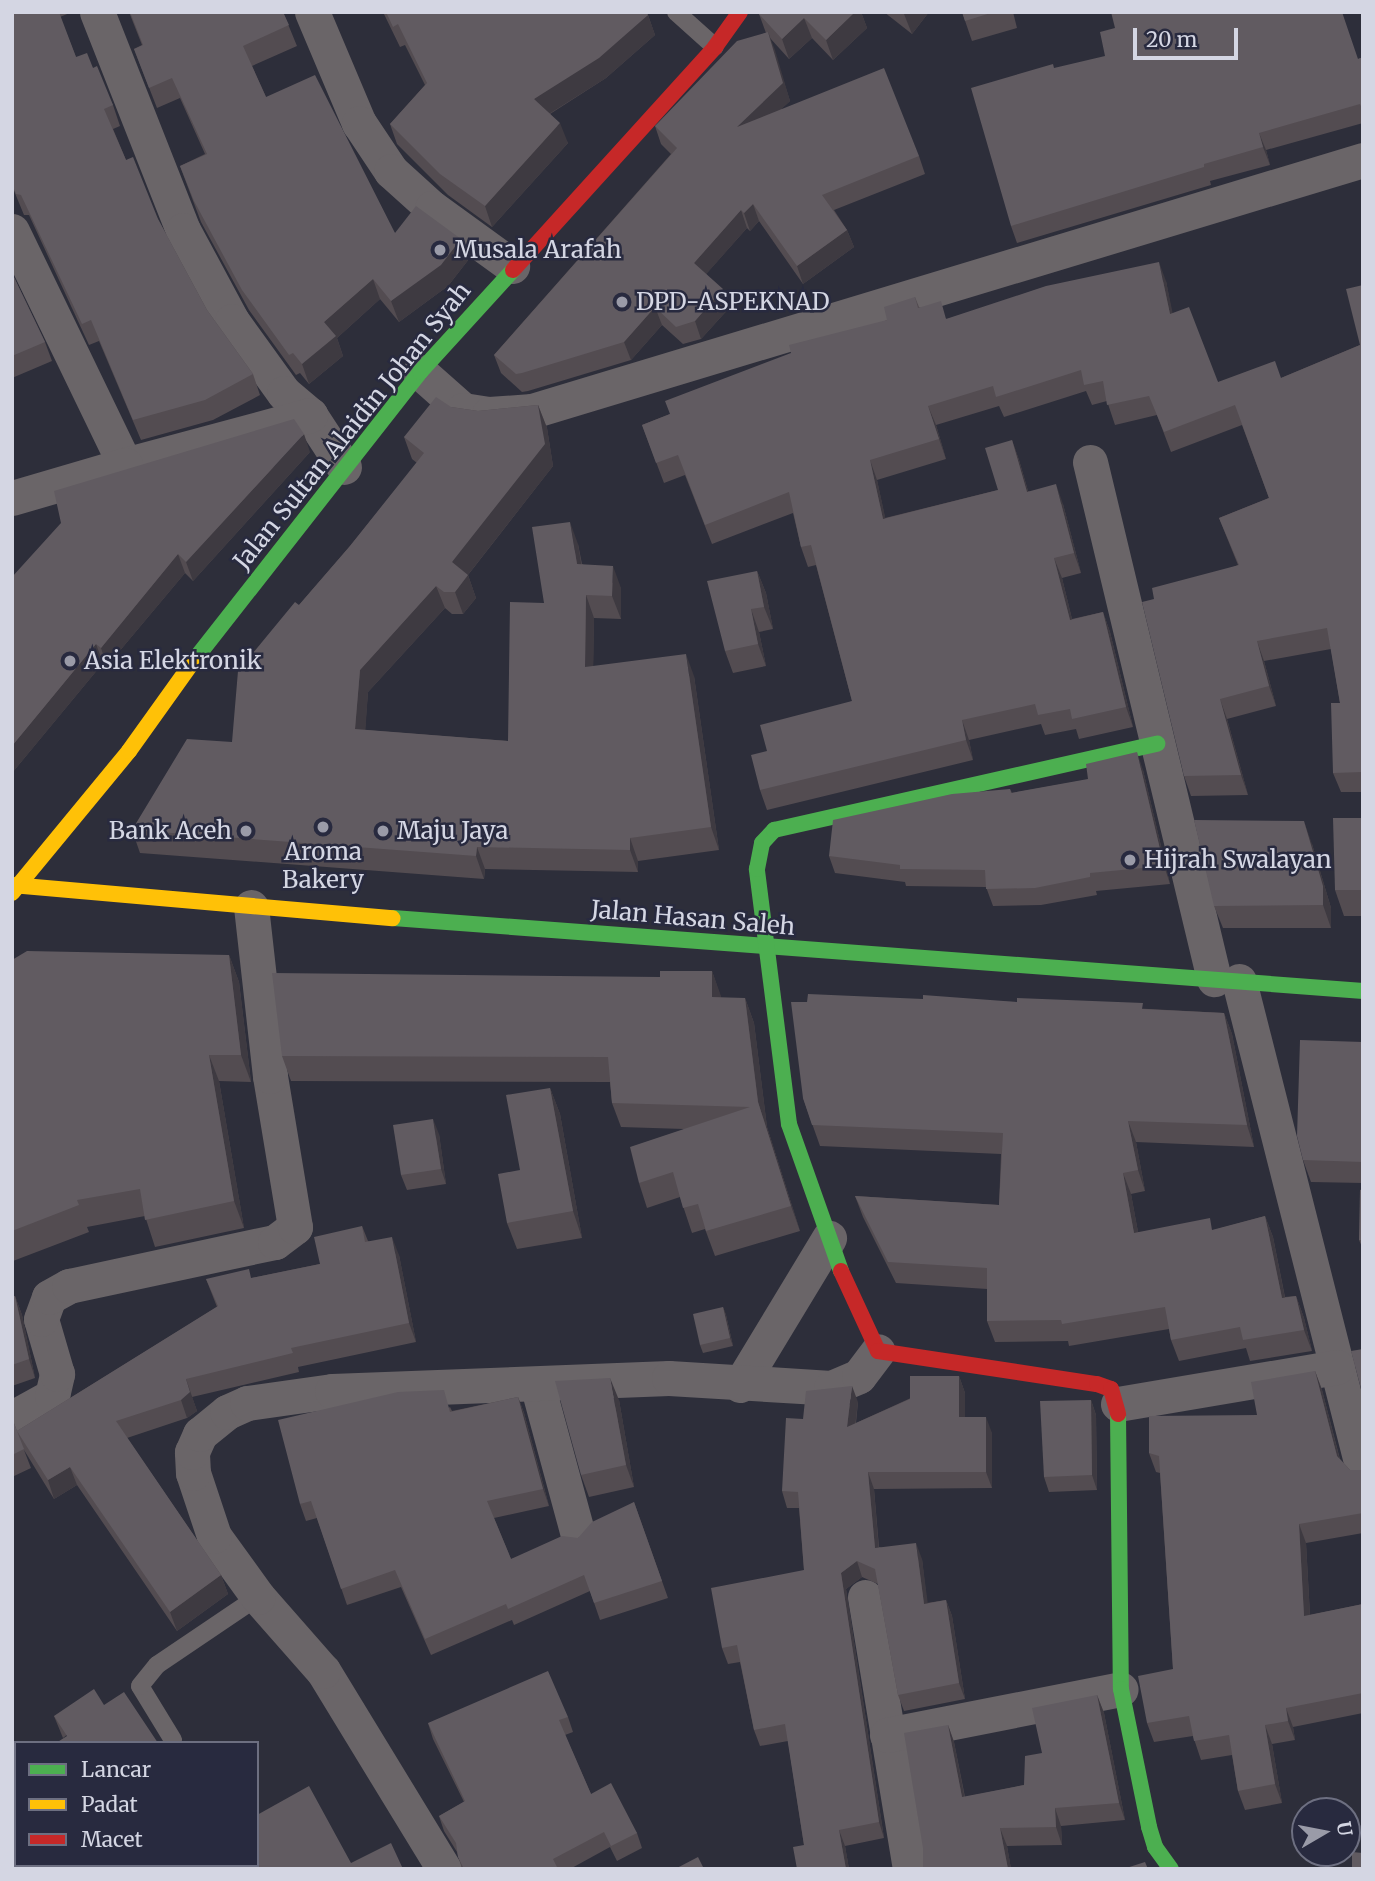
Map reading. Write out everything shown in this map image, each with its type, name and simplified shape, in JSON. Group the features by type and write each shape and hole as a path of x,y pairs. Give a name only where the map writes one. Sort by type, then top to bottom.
{"street":[{"path":"97,12 189,241 232,321 284,393 310,415 344,467"},
{"path":"312,12 359,123 391,171 432,208 512,266"},
{"name":"Jalan Sultan Alaidin Johan Syah","path":"15,888 420,372 512,266 716,47 740,12"},
{"path":"420,372 463,410 489,414 533,411 1363,160"},
{"path":"12,231 125,465"},
{"path":"12,498 310,415"},
{"path":"1090,462 1157,744 1337,1367 1363,1470"},
{"path":"878,1351 829,1238 789,1124 757,869 762,843 774,830 1157,744"},
{"name":"Jalan Hasan Saleh","path":"15,888 1363,991"},
{"path":"12,1418 52,1396 57,1374 41,1319 49,1297 69,1286 275,1242 295,1227 270,1076 251,907"},
{"path":"740,1385 829,1238"},
{"path":"444,1869 323,1671 258,1597 214,1536 198,1495 192,1452 211,1423 247,1403 332,1391 669,1378 740,1385 831,1388 859,1376 878,1351"},
{"path":"878,1351 1097,1384 1111,1389 1118,1404 1121,1689 1149,1828 1155,1847 1171,1869"},
{"path":"1118,1404 1337,1367"},
{"path":"537,1384 578,1535"},
{"path":"865,1597 910,1869"},
{"path":"887,1735 1121,1689"}],"lane":[{"path":"676,12 716,47"},
{"path":"173,1740 140,1686 157,1665 258,1597"}],"building":[{"path":"12,12 59,12 76,57 87,53 93,68 97,66 113,105 104,109 126,160 133,157 158,219 207,310 253,374 205,400 133,420 91,320 82,324 21,195 16,194 12,184"},
{"path":"130,12 283,12 289,25 243,46 266,97 315,75 395,233 416,206 461,239 441,265 391,301 373,279 324,322 336,336 302,364 293,353 289,355 242,290 194,201 180,166 207,154 172,78 149,88 134,49 143,45"},
{"path":"386,12 646,12 648,15 599,58 534,99 560,123 485,206 440,174 390,124 427,83 398,24 393,27"},
{"path":"855,12 826,40 804,18 782,39 759,14"},
{"path":"962,12 994,12 965,21"},
{"path":"1111,12 1342,12 1358,59 1363,57 1363,111 1360,104 1259,133 1263,147 1011,226 971,88 1053,64 1054,68 1105,56 1100,32 1115,28"},
{"path":"768,32 783,83 737,127 884,68 919,156 822,195 847,230 797,266 753,204 744,213 741,210 694,263 723,289 695,321 676,327 655,307 624,342 516,374 494,355 677,148 655,126 737,41"},
{"path":"1159,262 1170,314 1189,307 1218,382 1275,361 1281,378 1360,345 1346,289 1363,285 1363,772 1333,773 1331,703 1340,703 1327,628 1257,641 1269,686 1220,699 1241,775 1184,776 1142,602 1154,599 1152,588 1239,565 1219,518 1269,498 1235,405 1164,432 1149,396 1107,405 1103,381 1084,385 1081,370 996,397 993,386 928,406 939,439 870,460 883,519 998,490 985,448 1012,440 1027,492 1056,484 1074,553 1054,558 1070,620 1103,612 1126,707 1072,719 1070,709 1038,715 1035,704 962,720 966,740 760,790 751,755 767,751 760,725 852,701 811,545 801,547 789,492 705,525 678,455 656,463 642,425 670,414 665,401 791,353 789,345 887,320 884,307 915,297 918,308 941,301 946,319 1046,286"},
{"path":"12,273 45,342 12,356"},
{"path":"436,397 451,407 478,411 538,405 545,444 452,562 468,575 455,592 444,592 436,586 360,670 355,729 508,741 510,602 544,603 532,527 570,522 577,564 613,566 612,596 586,595 585,667 686,654 711,827 630,838 630,850 477,847 476,856 132,830 187,739 232,742 238,671 295,602 299,605 350,546 424,453 404,437"},
{"path":"294,419 304,434 186,562 178,554 101,648 96,644 12,746 12,577 61,523 54,491"},
{"path":"757,571 764,607 751,609 758,644 725,651 707,581"},
{"path":"1137,752 1164,866 1090,873 1090,877 1035,888 986,889 985,870 900,869 900,865 829,856 833,820 952,794 1010,789 1011,793 1088,779 1086,764"},
{"path":"1333,818 1363,818 1363,890 1335,890"},
{"path":"1194,820 1304,821 1323,886 1323,905 1214,906"},
{"path":"27,951 229,955 241,1055 209,1055 234,1201 145,1220 140,1189 77,1200 79,1205 12,1231 12,960"},
{"path":"660,971 712,971 712,997 745,998 758,1102 791,1206 706,1231 698,1204 683,1208 673,1172 639,1183 630,1147 750,1107 612,1103 608,1057 282,1056 272,973 660,977"},
{"path":"808,994 923,999 923,995 1017,1002 1017,998 1143,1003 1142,1009 1224,1013 1247,1125 1128,1121 1138,1170 1123,1173 1134,1233 1210,1218 1212,1230 1265,1216 1282,1298 1296,1296 1304,1330 1243,1340 1240,1327 1171,1340 1165,1307 1062,1324 1061,1320 987,1321 987,1268 888,1262 855,1196 999,1205 1003,1133 812,1125 803,1098 791,1002 807,1002"},
{"path":"1300,1040 1363,1042 1363,1162 1303,1160 1297,1136"},
{"path":"550,1088 573,1211 507,1223 498,1174 520,1170 506,1095"},
{"path":"433,1119 441,1169 401,1175 393,1125"},
{"path":"1363,1189 1363,1240 1359,1240 1360,1190"},
{"path":"362,1226 365,1242 392,1237 409,1323 291,1348 293,1353 186,1379 190,1392 181,1400 116,1421 221,1575 170,1612 70,1467 48,1480 17,1431 218,1306 206,1279 249,1269 251,1278 320,1264 314,1237"},
{"path":"15,1296 29,1359 12,1365 12,1297"},
{"path":"723,1307 730,1338 700,1345 693,1314"},
{"path":"1363,1349 1363,1396 1351,1351"},
{"path":"1315,1371 1337,1456 1350,1470 1363,1469 1363,1513 1299,1524 1304,1616 1363,1604 1363,1693 1286,1708 1288,1721 1265,1725 1275,1784 1238,1791 1229,1735 1194,1741 1189,1716 1147,1723 1138,1676 1173,1669 1159,1456 1149,1453 1149,1416 1257,1415 1251,1382"},
{"path":"910,1376 959,1376 959,1417 986,1417 986,1472 868,1472 875,1548 916,1543 924,1604 946,1600 959,1683 898,1695 875,1569 857,1561 841,1573 879,1822 839,1830 846,1869 797,1869 793,1847 804,1845 785,1724 754,1730 737,1645 722,1648 711,1588 804,1570 798,1492 782,1491 786,1418 803,1419 806,1391 852,1386 847,1427 910,1399"},
{"path":"610,1378 626,1465 581,1475 555,1381"},
{"path":"444,1390 450,1412 518,1397 543,1489 487,1501 511,1559 562,1536 578,1538 592,1522 634,1502 662,1581 594,1603 584,1575 508,1609 506,1604 425,1639 395,1570 341,1589 311,1501 300,1504 278,1420 398,1392"},
{"path":"1091,1400 1092,1475 1044,1477 1040,1401"},
{"path":"12,1418 24,1449 12,1455"},
{"path":"548,1671 568,1717 559,1720 591,1794 611,1783 637,1833 611,1846 604,1832 553,1859 558,1869 464,1869 458,1857 456,1843 439,1816 465,1801 428,1723"},
{"path":"94,1689 104,1705 124,1692 157,1741 59,1741 67,1736 54,1716"},
{"path":"1097,1695 1119,1803 1055,1808 1056,1827 1000,1828 1008,1869 923,1869 923,1848 904,1733 948,1725 962,1797 1024,1785 1025,1756 1042,1753 1032,1708"},
{"path":"309,1786 351,1863 391,1843 403,1869 187,1869 186,1867 259,1867 259,1814"},
{"path":"1363,1853 1363,1869 1352,1869 1361,1867"},
{"path":"698,1857 704,1869 675,1869"},
{"path":"1145,1862 1148,1869 1123,1869"}],"traffic: fast":[{"path":"192,663 420,372 513,270"},
{"path":"841,1271 789,1124 757,869 762,843 774,830 1157,744"},
{"path":"393,918 1363,991"},
{"path":"1118,1414 1121,1689 1149,1827 1155,1847 1171,1869"}],"traffic: slow":[{"path":"12,893 129,751 192,663"},
{"path":"12,885 393,918"}],"traffic: jam":[{"path":"513,270 715,47 740,12"},
{"path":"841,1271 878,1351 1097,1384 1111,1389 1118,1414"}],"place":[{"name":"Musala Arafah","path":"440,250"},
{"name":"DPD-ASPEKNAD","path":"622,302"},
{"name":"Asia Elektronik","path":"70,661"},
{"name":"Aroma Bakery","path":"323,827"},
{"name":"Bank Aceh","path":"246,831"},
{"name":"Maju Jaya","path":"383,831"},
{"name":"Hijrah Swalayan","path":"1130,860"}]}
